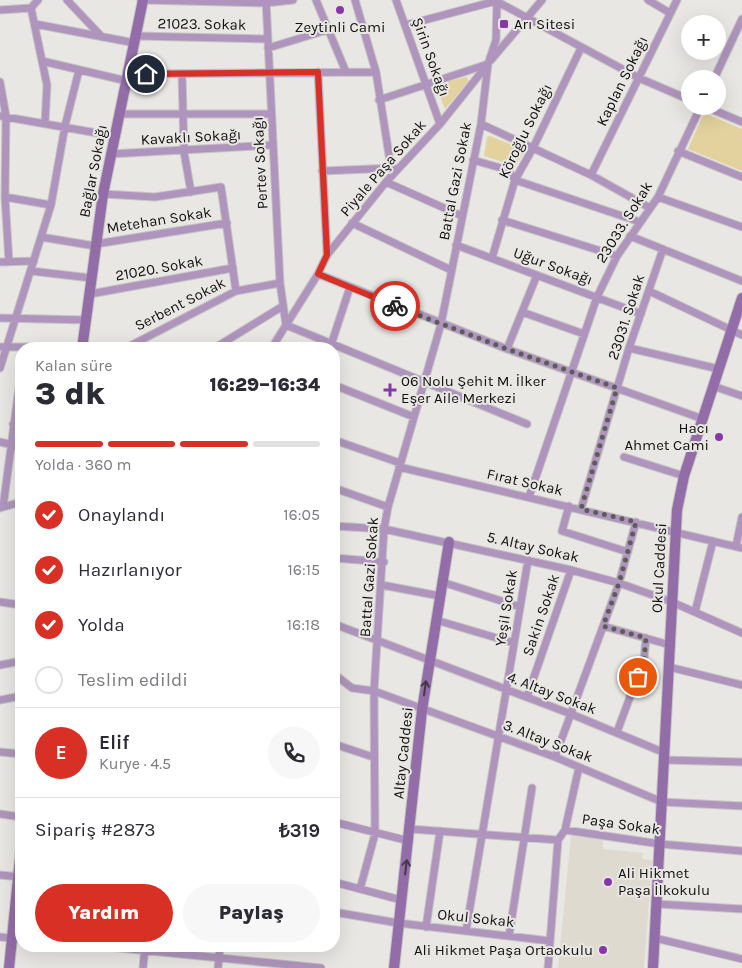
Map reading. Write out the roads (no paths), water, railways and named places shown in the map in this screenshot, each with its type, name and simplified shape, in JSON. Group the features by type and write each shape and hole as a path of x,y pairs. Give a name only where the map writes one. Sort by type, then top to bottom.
{"main road":[{"name":"Bağlar Sokağı","path":"83,342 103,194 142,0"},
{"name":"Okul Caddesi","path":"655,968 674,530 684,476 742,298"},
{"name":"Altay Caddesi","path":"394,968 428,661 449,542"},
{"path":"9,968 15,946"}],"street":[{"path":"0,10 31,8 38,0"},
{"path":"67,0 102,37"},
{"path":"142,0 266,2 293,0"},
{"path":"316,0 346,72"},
{"path":"355,0 376,72 391,168"},
{"name":"Şirin Sokağı","path":"396,0 440,124"},
{"path":"406,25 496,0 528,16 581,48 639,78 681,96"},
{"name":"Piyale Paşa Sokak","path":"275,342 318,274 327,255 386,182 440,124 488,64 496,40 496,0"},
{"path":"379,100 488,64 542,0"},
{"path":"648,0 670,13"},
{"name":"Kaplan Sokağı","path":"591,175 676,0"},
{"name":"Pertev Sokağı","path":"266,2 280,283 286,325"},
{"path":"31,8 47,85 45,123"},
{"path":"719,70 738,36 742,19"},
{"name":"21023. Sokak","path":"35,24 102,37 135,40 268,39"},
{"path":"268,48 327,30"},
{"name":"Köroğlu Sokağı","path":"492,258 515,180 533,148 581,48"},
{"path":"42,61 79,70 127,78 182,74 376,72"},
{"name":"Battal Gazi Sokak","path":"360,889 375,834 374,691 384,562 384,529 388,507 442,324 451,270 481,124 488,64"},
{"path":"0,368 3,347 16,317 51,205 65,126 79,70"},
{"path":"318,72 327,255"},
{"path":"182,74 184,152 191,192"},
{"path":"0,82 9,262"},
{"path":"120,114 272,114"},
{"name":"23033. Sokak","path":"529,497 597,297 617,256 658,196 678,151 698,115"},
{"path":"725,115 742,122"},
{"path":"3,116 114,136"},
{"path":"481,124 591,175 650,208"},
{"name":"Kavaklı Sokağı","path":"110,154 184,152 274,146"},
{"path":"678,151 742,177"},
{"path":"473,160 508,170 515,180 640,222"},
{"path":"322,171 400,167"},
{"path":"386,182 462,216"},
{"path":"103,194 155,197 221,187 236,291"},
{"path":"658,196 742,227"},
{"path":"5,197 51,205"},
{"path":"502,220 617,256"},
{"name":"Metehan Sokak","path":"41,237 96,245 227,223"},
{"path":"352,223 451,270"},
{"path":"630,236 742,281"},
{"name":"Uğur Sokağı","path":"456,245 641,314"},
{"name":"23031. Sokak","path":"581,509 629,348 663,249"},
{"path":"0,262 34,261"},
{"name":"21020. Sokak","path":"90,294 233,268"},
{"path":"31,271 91,278"},
{"path":"318,274 507,349 702,419"},
{"path":"507,349 537,275"},
{"name":"Serbent Sokak","path":"138,342 236,291 280,283"},
{"path":"331,342 350,288"},
{"path":"649,291 742,335"},
{"path":"224,342 283,306"},
{"path":"522,312 584,334"},
{"path":"0,318 86,320"},
{"path":"286,325 323,342"},
{"path":"629,348 719,369"},
{"path":"340,349 527,424"},
{"path":"713,386 742,396"},
{"path":"340,387 414,417"},
{"path":"15,411 2,507 15,504"},
{"path":"0,442 15,445"},
{"name":"Fırat Sokak","path":"340,442 400,465 739,547"},
{"path":"624,457 684,476"},
{"path":"340,490 388,507"},
{"path":"569,506 562,531 628,552"},
{"path":"739,547 742,517"},
{"path":"555,757 619,583 636,522"},
{"name":"5. Altay Sokak","path":"340,526 384,529 571,570 619,583 672,602 742,633"},
{"path":"695,612 713,541"},
{"path":"340,558 384,562"},
{"name":"Yeşil Sokak","path":"466,931 528,560"},
{"name":"Sakin Sokak","path":"527,698 571,570"},
{"path":"442,582 520,607"},
{"path":"382,586 440,596"},
{"path":"0,602 15,604"},
{"path":"436,620 514,643"},
{"name":"4. Altay Sokak","path":"340,626 617,732 665,756"},
{"path":"603,626 670,645"},
{"path":"617,732 644,659 646,638"},
{"path":"0,665 15,662"},
{"path":"669,667 742,685"},
{"name":"3. Altay Sokak","path":"340,679 352,688 374,691 498,736 555,757 662,802"},
{"path":"0,700 15,697"},
{"path":"340,746 374,757"},
{"path":"0,752 15,753"},
{"path":"665,756 742,762"},
{"path":"565,830 579,767"},
{"path":"509,936 532,788"},
{"path":"662,802 742,806"},
{"path":"0,814 15,816"},
{"path":"340,824 409,842"},
{"path":"410,829 558,840 548,968"},
{"name":"Paşa Sokak","path":"558,840 565,830 660,844 742,851"},
{"path":"426,927 440,831"},
{"path":"0,875 15,876"},
{"path":"340,884 401,900"},
{"path":"657,904 742,909"},
{"name":"Okul Sokak","path":"340,913 398,924 550,941"},
{"path":"0,938 15,939"},
{"path":"655,938 742,959"},
{"path":"143,968 145,952"},
{"path":"178,952 269,965 321,968"},
{"path":"218,968 219,952"}],"place":[{"name":"Zeytinli Cami","path":"340,10"},
{"name":"Arı Sitesi","path":"504,24"},
{"name":"06 Nolu Şehit M. İlker Eşer Aile Merkezi","path":"390,390"},
{"name":"Hacı Ahmet Cami","path":"719,437"},
{"name":"Ali Hikmet Paşa İlkokulu","path":"608,882"},
{"name":"Ali Hikmet Paşa Ortaokulu","path":"603,950"}]}
